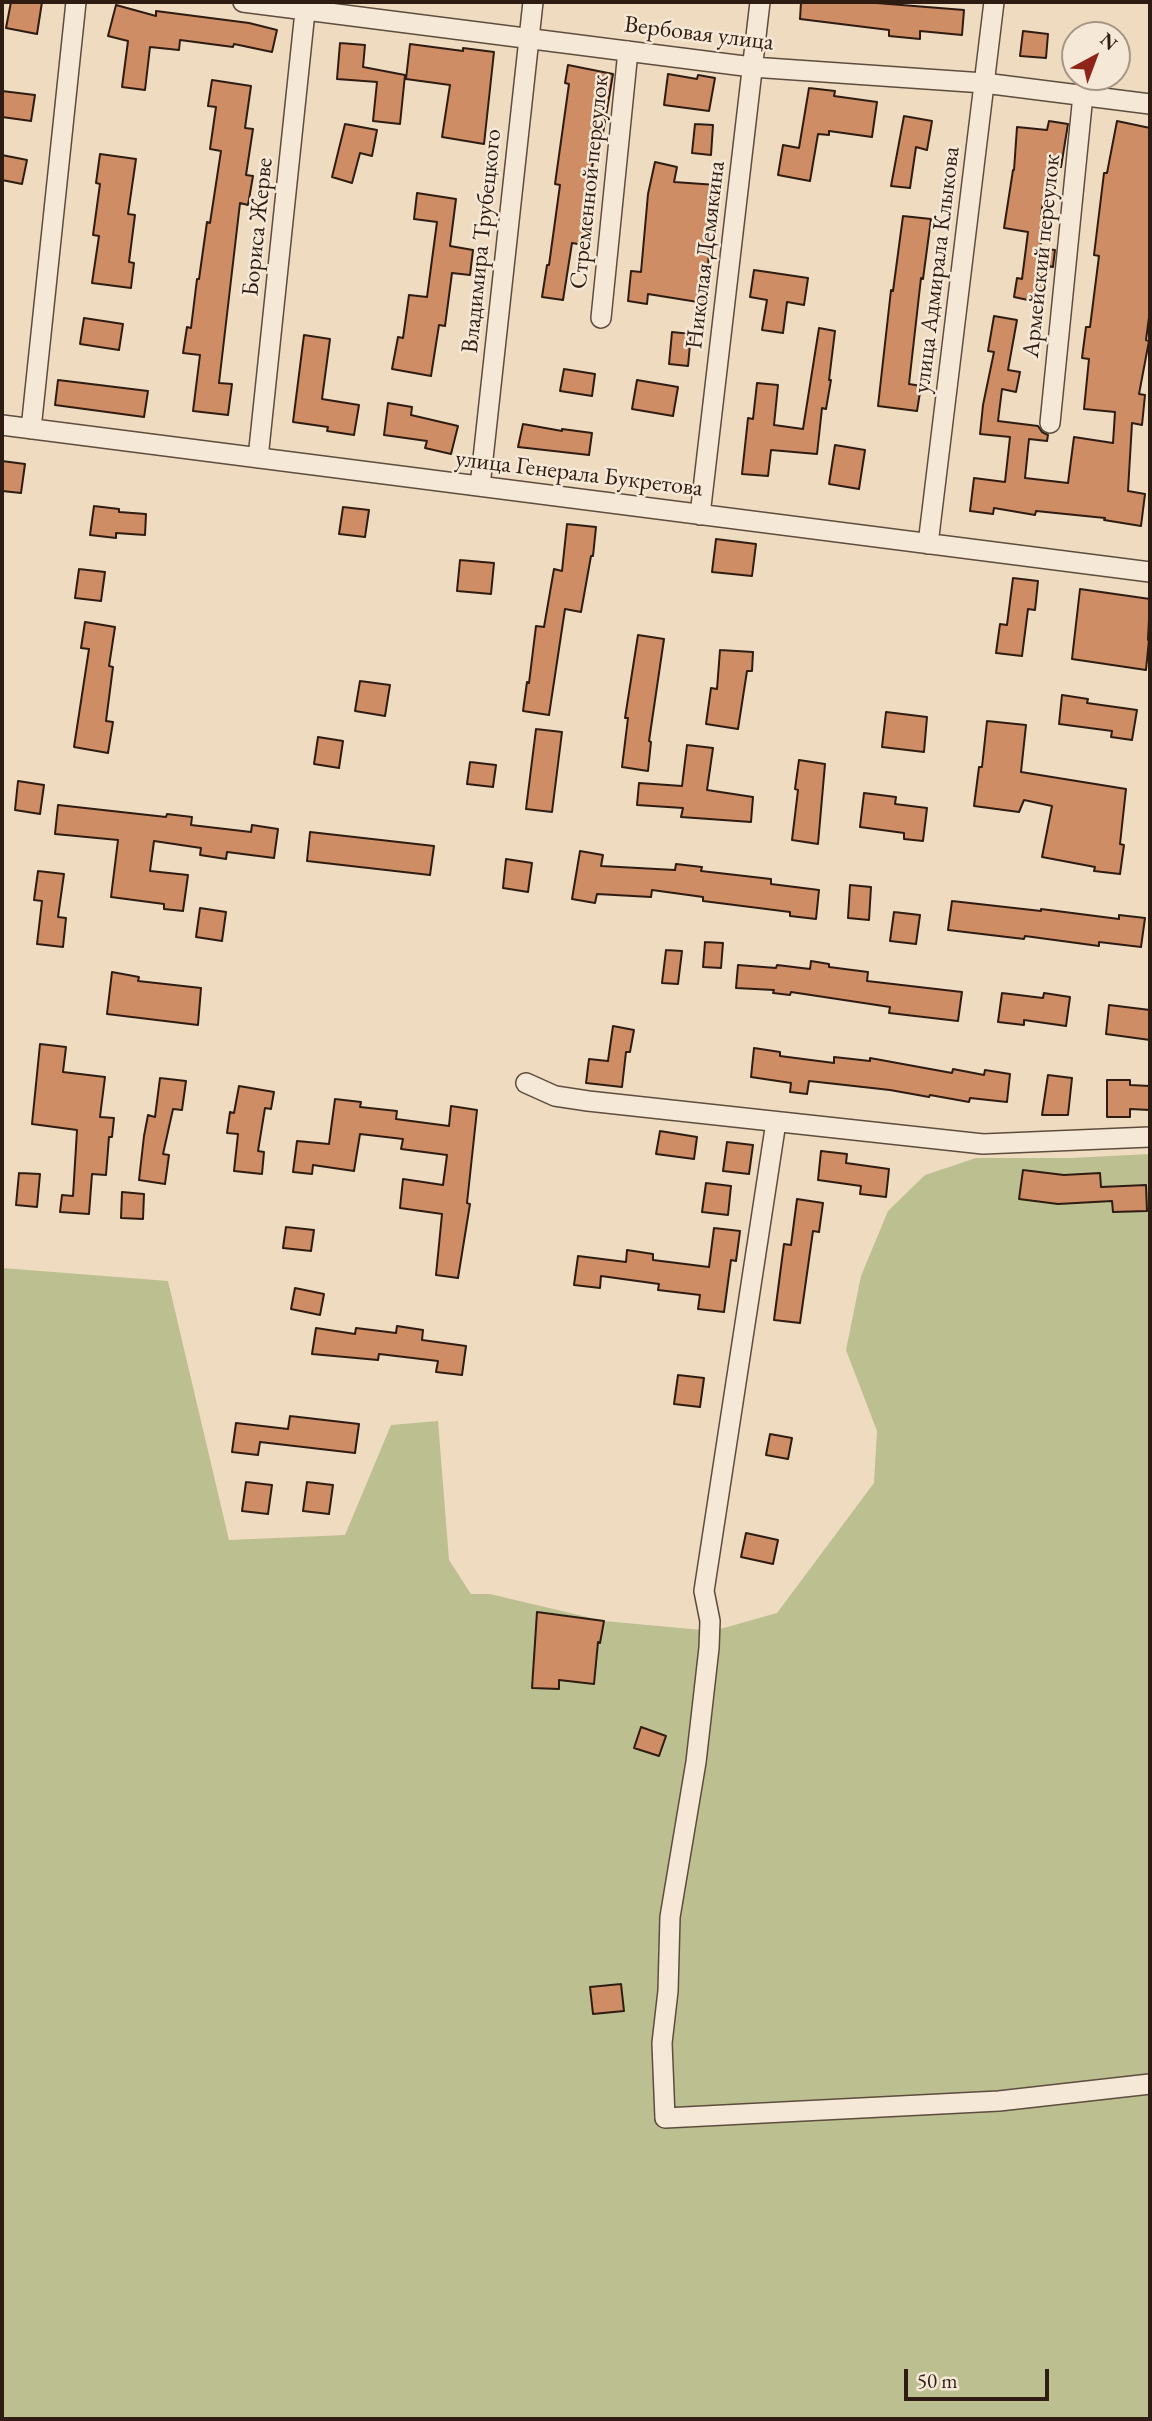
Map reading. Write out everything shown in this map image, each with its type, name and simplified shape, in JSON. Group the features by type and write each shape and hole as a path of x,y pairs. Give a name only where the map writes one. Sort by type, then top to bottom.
{"street":[{"path":"31,429 76,2"},
{"name":"Вербовая улица","path":"243,2 305,6 752,67 984,83 1150,104"},
{"name":"Владимира Трубецкого","path":"480,486 533,2"},
{"name":"Николая Демякина","path":"700,515 760,2"},
{"name":"улица Адмирала Клыкова","path":"928,544 994,2"},
{"name":"Бориса Жерве","path":"258,458 305,6"},
{"name":"Стременной переулок","path":"601,318 628,51"},
{"name":"Армейский переулок","path":"1050,423 1083,95"},
{"name":"улица Генерала Букретова","path":"2,425 1150,572"},
{"path":"526,1083 566,1098 983,1144 1150,1138"},
{"path":"776,1122 704,1591 710,1621 709,1648 696,1762 670,1917 668,1990 662,2043 664,2118 999,2101 1150,2084"}],"green space":[{"path":"1150,1154 1150,2419 2,2419 2,1268 168,1281 229,1540 345,1535 391,1425 438,1421 449,1560 471,1594 490,1594 604,1621 713,1631 777,1613 874,1483 877,1431 846,1350 861,1276 888,1211 925,1175 976,1158 1071,1158"}],"building":[{"path":"11,2 42,2 37,34 6,28"},
{"path":"801,2 864,2 964,10 962,35 920,31 920,39 889,36 889,30 800,19"},
{"path":"116,5 156,16 156,11 249,23 277,30 272,52 234,44 233,47 180,40 179,50 150,47 145,90 122,87 128,41 108,36"},
{"path":"1023,31 1048,34 1046,58 1020,56"},
{"path":"340,43 365,45 363,67 405,75 400,124 373,121 377,82 337,79"},
{"path":"410,44 494,52 484,144 442,137 450,85 406,79"},
{"path":"568,65 613,74 600,151 595,150 584,215 588,215 584,245 572,243 563,300 542,297 560,185 555,184 569,84 565,83"},
{"path":"668,74 697,79 698,75 715,78 709,111 664,105"},
{"path":"212,80 251,86 245,128 253,129 246,175 253,176 248,205 240,203 219,383 232,384 228,415 193,411 200,355 183,353 187,327 191,328 197,279 207,222 210,223 221,151 210,149 216,107 208,106"},
{"path":"809,88 835,91 834,96 877,102 872,137 829,131 829,135 818,134 810,181 778,175 783,145 799,148"},
{"path":"2,91 35,95 31,121 2,117"},
{"path":"904,116 932,121 927,150 916,147 910,188 891,186"},
{"path":"1049,121 1068,124 1061,167 1049,165 1041,215 1045,216 1040,248 1055,250 1053,267 1049,266 1042,303 1014,297 1017,278 1022,279 1028,232 1004,228 1014,170 1017,127 1047,130"},
{"path":"1117,121 1150,128 1150,310 1146,340 1149,341 1139,394 1145,395 1142,425 1132,423 1128,491 1145,494 1141,526 1104,520 1105,518 1036,511 1035,515 994,508 993,514 970,511 974,478 1005,482 1010,437 980,434 994,352 988,351 994,316 1017,320 1008,370 1020,372 1016,392 1002,389 998,421 1038,426 1048,435 1047,441 1029,439 1025,478 1068,483 1074,437 1113,443 1115,412 1084,409 1089,359 1082,358 1086,327 1090,327 1099,256 1094,255 1104,173 1107,173"},
{"path":"345,124 377,130 372,156 360,153 352,183 332,177"},
{"path":"695,124 713,125 711,155 692,153"},
{"path":"100,154 136,159 128,214 135,215 129,262 134,263 131,288 92,283 99,236 93,235 100,184 96,183"},
{"path":"2,155 27,160 22,184 2,180"},
{"path":"655,162 677,167 674,182 717,185 716,207 712,207 704,303 648,294 647,304 628,301 631,271 641,272 648,194"},
{"path":"417,193 456,199 450,246 473,250 470,275 452,273 445,326 439,325 431,376 392,369 398,337 403,338 409,295 427,297 437,222 414,219"},
{"path":"903,216 931,219 923,279 921,278 909,384 921,386 917,411 878,406 891,290 893,291"},
{"path":"754,270 808,278 804,305 787,302 783,333 762,330 767,300 750,297"},
{"path":"84,318 123,324 119,350 80,344"},
{"path":"819,328 835,331 831,380 826,409 822,408 817,454 771,450 768,476 742,474 748,418 753,419 757,383 778,385 774,425 803,429"},
{"path":"672,332 691,334 688,366 669,364"},
{"path":"304,335 330,339 322,399 359,405 354,435 327,431 328,427 293,422"},
{"path":"564,369 595,374 592,396 560,391"},
{"path":"58,380 148,391 144,417 55,405"},
{"path":"637,380 678,387 673,416 632,409"},
{"path":"388,403 412,407 411,415 458,426 451,454 425,448 427,441 384,435"},
{"path":"523,424 592,433 589,455 518,447"},
{"path":"835,445 865,450 859,489 829,484"},
{"path":"2,461 25,464 21,493 2,491"},
{"path":"94,506 119,509 119,512 146,514 145,535 116,533 116,538 90,535"},
{"path":"343,507 369,510 365,537 339,534"},
{"path":"567,524 596,527 581,612 565,609 549,715 523,711 536,626 544,627 554,569 562,571"},
{"path":"716,539 756,544 752,576 712,572"},
{"path":"460,560 494,563 491,594 457,591"},
{"path":"79,569 105,572 101,601 75,598"},
{"path":"1013,578 1038,581 1035,610 1028,609 1022,656 996,653 1000,624 1007,625"},
{"path":"1080,589 1150,599 1146,670 1072,659"},
{"path":"85,622 115,627 109,666 113,667 106,721 113,722 108,753 74,747 89,649 81,648"},
{"path":"638,635 664,639 649,741 648,771 622,767 628,718 625,718"},
{"path":"720,650 753,652 752,671 747,671 738,729 706,724 711,688 717,689"},
{"path":"360,681 390,685 385,716 355,711"},
{"path":"1062,695 1088,699 1087,703 1137,710 1132,740 1111,737 1112,731 1059,724"},
{"path":"886,712 927,717 924,752 882,747"},
{"path":"987,721 1026,725 1021,772 1126,789 1120,844 1124,845 1120,874 1094,871 1095,867 1042,857 1052,806 1024,800 1019,812 974,806"},
{"path":"536,729 562,732 552,812 526,809"},
{"path":"318,737 343,741 339,768 314,764"},
{"path":"687,745 713,748 707,790 753,797 751,822 681,817 683,808 637,805 639,783 682,786"},
{"path":"799,760 825,764 818,844 792,840"},
{"path":"470,762 496,765 493,787 467,784"},
{"path":"18,781 44,785 40,814 15,810"},
{"path":"864,793 896,797 895,804 927,808 923,841 904,839 904,833 860,827"},
{"path":"58,805 166,817 167,814 192,817 191,825 251,832 252,825 278,829 274,858 227,852 226,859 200,855 201,848 154,841 150,871 188,875 183,911 164,909 164,904 111,897 118,840 55,834"},
{"path":"310,832 434,846 430,875 307,861"},
{"path":"580,851 603,855 601,866 675,870 676,864 702,867 701,871 771,879 771,884 819,890 816,919 790,916 790,912 703,901 703,897 652,890 651,897 597,894 595,903 572,899"},
{"path":"506,859 532,863 528,892 503,888"},
{"path":"38,871 64,874 58,917 66,918 63,947 37,944 42,901 34,900"},
{"path":"850,885 871,887 869,920 848,918"},
{"path":"952,901 1119,919 1119,915 1145,918 1141,947 1099,942 1099,946 1025,936 1024,939 948,930"},
{"path":"200,908 226,912 222,941 196,937"},
{"path":"894,912 920,915 916,944 890,941"},
{"path":"705,942 723,943 721,968 703,967"},
{"path":"666,950 682,951 678,984 662,983"},
{"path":"811,961 829,964 829,967 868,972 867,981 962,992 958,1021 889,1013 890,1007 791,992 790,995 773,993 774,990 736,988 738,965 776,968 777,965 810,969"},
{"path":"112,972 139,977 138,981 201,988 198,1025 107,1014"},
{"path":"1002,993 1043,998 1044,993 1070,997 1066,1026 1024,1020 1024,1025 998,1022"},
{"path":"1109,1005 1150,1010 1150,1040 1106,1034"},
{"path":"613,1026 634,1030 630,1052 626,1052 622,1087 586,1083 589,1059 608,1061"},
{"path":"40,1044 66,1047 63,1072 105,1077 100,1117 114,1118 112,1137 109,1137 106,1175 92,1174 89,1214 60,1212 62,1195 73,1196 77,1130 32,1124"},
{"path":"754,1048 780,1052 780,1056 834,1063 834,1057 870,1061 870,1058 952,1073 953,1069 984,1075 985,1070 1010,1074 1007,1102 970,1098 969,1102 809,1081 807,1094 790,1092 791,1083 751,1077"},
{"path":"1048,1075 1072,1078 1068,1115 1042,1115"},
{"path":"160,1078 186,1081 182,1110 173,1109 163,1154 169,1155 165,1184 139,1180 148,1115 155,1117"},
{"path":"1107,1080 1130,1080 1130,1085 1150,1086 1150,1110 1130,1109 1130,1117 1107,1117"},
{"path":"239,1086 274,1092 271,1109 265,1108 258,1151 264,1152 262,1174 234,1171 238,1134 227,1133 230,1112 234,1113"},
{"path":"335,1099 361,1102 360,1107 397,1111 396,1119 449,1126 451,1106 477,1110 467,1203 470,1204 458,1278 436,1275 442,1214 400,1208 403,1179 443,1185 447,1155 401,1149 403,1139 360,1134 354,1171 313,1165 312,1174 293,1172 297,1141 329,1144"},
{"path":"660,1131 697,1137 694,1159 656,1154"},
{"path":"727,1142 753,1145 749,1174 723,1171"},
{"path":"821,1151 847,1154 846,1163 889,1169 886,1197 860,1194 861,1186 818,1180"},
{"path":"1023,1170 1064,1175 1100,1173 1101,1187 1146,1185 1147,1211 1113,1212 1112,1201 1058,1204 1019,1199"},
{"path":"19,1173 40,1174 37,1207 16,1205"},
{"path":"706,1183 731,1186 728,1215 702,1212"},
{"path":"122,1192 144,1194 143,1219 121,1218"},
{"path":"797,1199 823,1203 819,1232 813,1231 800,1323 774,1320 784,1244 791,1245"},
{"path":"286,1227 314,1230 311,1251 283,1248"},
{"path":"714,1228 740,1231 736,1261 731,1260 724,1312 698,1309 700,1295 658,1290 659,1284 601,1276 600,1288 574,1285 578,1256 626,1262 627,1250 653,1254 653,1260 709,1267"},
{"path":"295,1288 324,1294 320,1315 291,1309"},
{"path":"397,1326 423,1330 422,1340 466,1346 462,1375 436,1372 438,1361 379,1354 378,1360 312,1354 316,1328 355,1334 356,1328 396,1333"},
{"path":"678,1375 704,1378 700,1407 674,1404"},
{"path":"290,1416 359,1424 355,1453 260,1442 258,1455 232,1452 236,1423 288,1429"},
{"path":"770,1434 792,1438 788,1459 766,1455"},
{"path":"246,1482 272,1485 268,1514 242,1511"},
{"path":"307,1482 333,1485 329,1514 303,1511"},
{"path":"746,1533 778,1540 773,1564 741,1557"},
{"path":"537,1612 604,1621 600,1643 598,1642 594,1684 559,1680 559,1689 532,1688"},
{"path":"641,1727 666,1736 659,1756 634,1748"},
{"path":"621,1984 624,2011 593,2014 590,1987"}]}
